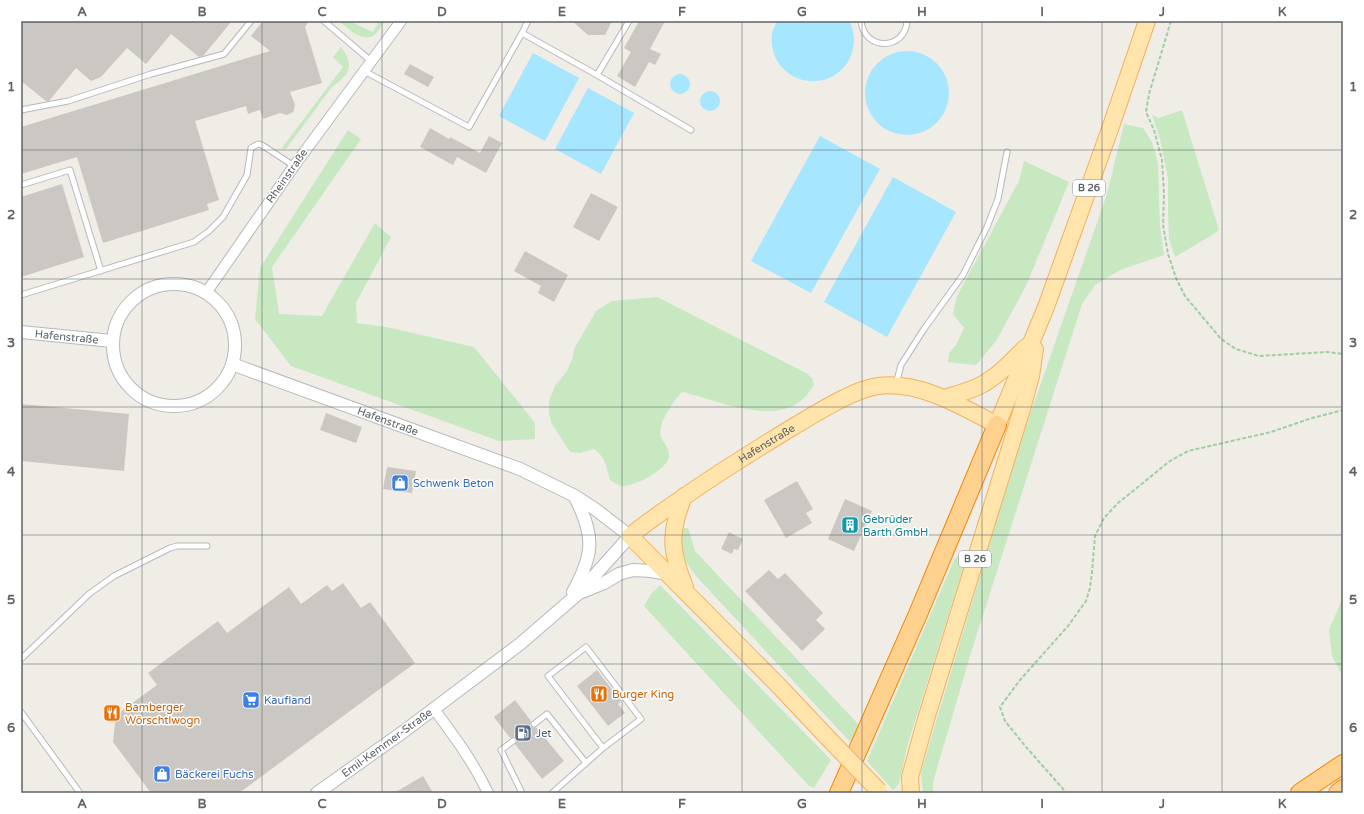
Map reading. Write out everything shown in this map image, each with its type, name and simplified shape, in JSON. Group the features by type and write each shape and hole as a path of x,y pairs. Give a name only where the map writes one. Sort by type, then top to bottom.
{"highway":[{"path":"839,793 918,614 997,425"},
{"path":"1300,793 1343,764"},
{"path":"1338,793 1343,790"}],"main road":[{"name":"B 26","path":"997,425 1039,325 1147,21"},
{"name":"B 26","path":"911,793 910,777 926,719 1022,409 1031,376 1039,325"},
{"path":"944,398 969,391 983,384 999,373 1031,342"},
{"name":"Hafenstraße","path":"630,536 641,526 731,465 829,406 865,389 877,386 896,386 917,389 944,398 997,425"},
{"path":"684,496 676,516 673,539 674,555 687,593"},
{"path":"630,536 778,685 879,792"}],"street":[{"name":"Rheinstraße","path":"206,293 294,166 401,21"},
{"path":"172,284 189,286 206,293 218,303 228,317 233,332 235,348 232,364 224,380 212,393 197,402 180,406 162,405 145,400 131,389 120,375 114,359 112,341 116,324 125,308 138,296 154,287 172,284"},
{"name":"Hafenstraße","path":"21,332 112,341"},
{"name":"Hafenstraße","path":"232,364 520,469 574,496 630,536"},
{"path":"568,603 582,576 589,555 589,532 584,513 574,496"},
{"path":"579,593 630,536"},
{"path":"579,593 604,583 619,574 633,570 668,574"},
{"name":"Emil-Kemmer-Straße","path":"317,793 434,709 520,644 579,593"},
{"path":"434,709 458,741 488,793"}],"lane":[{"path":"21,110 68,100 151,74 224,54 251,21"},
{"path":"324,21 371,61"},
{"path":"364,71 469,127 528,21"},
{"path":"597,75 629,21"},
{"path":"861,21 862,29 866,36 879,43 886,44 900,38 904,32 907,21"},
{"path":"522,33 692,130"},
{"path":"21,295 194,242 209,231 223,217 248,175 251,148 258,144 262,145 294,166"},
{"path":"896,386 901,365 924,329 963,275 987,227 998,199 1007,152"},
{"path":"21,185 70,170 101,271"},
{"path":"21,659 89,594 114,576 170,548 177,546 207,546"},
{"path":"552,793 603,748 641,719 586,647 548,676 603,748"},
{"path":"21,712 80,793"},
{"path":"534,724 547,714 586,763"},
{"path":"513,741 501,750 522,793"}],"path":[{"path":"1171,21 1149,94 1146,112 1154,130 1162,160 1164,226 1168,254 1176,278 1185,296 1221,339 1236,349 1259,356 1326,352 1343,354"},
{"path":"1064,790 1005,721 1000,707 1020,680 1068,626 1086,601 1092,572 1096,536 1104,518 1118,503 1170,461 1188,451 1271,432 1312,418 1343,410"}],"green space":[{"path":"339,21 349,21 373,32 379,21 385,21 375,35 363,37 354,33"},
{"path":"341,47 348,59 349,65 346,74 332,87 286,149 281,149 343,67 333,57"},
{"path":"1182,110 1219,230 1175,257 1169,239 1168,178 1160,139 1152,115 1159,118"},
{"path":"1124,124 1143,128 1152,142 1158,163 1160,226 1164,255 1120,270 1095,285 1082,304 970,656 933,782 933,793 923,793 921,772 1018,449 1107,194"},
{"path":"348,130 361,139 272,267 279,314 322,316 375,223 391,237 356,303 357,323 386,327 474,347 535,423 535,439 499,441 291,366 255,319 260,268"},
{"path":"1024,161 1069,182 1026,286 996,341 976,365 948,362 949,353 956,345 964,328 953,314 957,296 1019,181"},
{"path":"657,297 806,373 812,378 814,384 803,399 789,408 772,411 735,407 682,392 667,413 661,426 661,437 668,449 669,454 667,462 657,472 643,480 630,485 620,486 610,480 603,459 594,449 580,453 570,452 552,424 549,413 549,401 555,386 567,371 573,357 574,349 596,311 612,301"},
{"path":"682,528 688,528 695,551 859,725 850,742 696,576 686,562 680,546"},
{"path":"962,555 966,559 908,743 899,784 893,790 867,761 955,558"},
{"path":"660,585 831,760 814,788 809,786 644,606 651,594"},
{"path":"1343,597 1343,677 1332,656 1329,630"}],"water":[{"path":"777,21 849,21 854,34 854,41 848,62 839,72 828,78 816,81 803,80 792,75 781,67 774,54 772,35"},
{"path":"907,51 923,54 937,63 946,77 949,93 946,109 937,123 923,132 907,135 891,132 877,123 868,109 865,93 868,77 877,63 891,54"},
{"path":"533,53 579,78 545,141 499,116"},
{"path":"680,74 687,77 690,84 687,91 680,94 673,91 670,84 673,77"},
{"path":"588,88 634,113 601,174 555,149"},
{"path":"706,91 714,91 720,97 720,105 714,111 706,111 700,105 700,97"},
{"path":"820,136 880,169 811,293 751,261"},
{"path":"893,177 956,212 887,337 824,302"}],"building":[{"path":"21,21 232,21 203,56 199,57 171,34 146,64 127,48 101,77 91,81 76,68 49,101 46,101 21,81"},
{"path":"263,21 309,21 305,27 322,83 290,92 295,105 293,112 287,115 280,113 263,119 260,110 248,114 246,106 195,121 219,200 207,204 209,210 103,243 77,157 21,174 21,127 270,51 251,36"},
{"path":"572,21 612,21 605,35 588,35"},
{"path":"639,21 665,21 650,49 661,54 655,65 649,62 635,87 617,76 631,52 624,48"},
{"path":"410,64 434,77 428,87 404,74"},
{"path":"430,128 449,139 450,137 480,153 489,136 502,143 486,173 457,157 453,165 420,147"},
{"path":"62,184 84,257 21,277 21,197"},
{"path":"591,193 618,207 599,241 573,227"},
{"path":"525,251 568,275 554,302 538,293 541,286 514,271"},
{"path":"21,404 129,414 124,471 21,461"},
{"path":"326,413 362,427 356,443 320,430"},
{"path":"387,467 416,471 412,493 383,489"},
{"path":"797,481 813,509 806,513 812,523 786,538 764,500"},
{"name":"Gebrüder Barth GmbH","path":"845,499 872,511 854,551 828,539"},
{"path":"729,532 743,539 738,550 734,549 732,554 721,549"},
{"path":"769,570 778,579 785,573 823,613 816,620 825,629 802,651 745,591"},
{"name":"Kaufland","path":"343,583 361,608 370,602 415,663 239,793 151,793 113,742 116,715 157,685 148,673 218,621 227,633 289,587 301,604 327,585 332,591"},
{"name":"Burger King","path":"597,670 621,701 618,704 625,713 608,726 577,686"},
{"name":"Jet","path":"515,700 531,721 531,727 536,727 564,761 542,779 515,744 517,741 516,738 510,738 494,717"},
{"path":"423,776 433,793 394,793"}],"place":[{"name":"Schwenk Beton","path":"400,483"},
{"name":"Gebrüder Barth GmbH","path":"850,525"},
{"name":"Burger King","path":"599,694"},
{"name":"Kaufland","path":"251,700"},
{"name":"Bamberger Wörschtlwogn","path":"112,713"},
{"name":"Jet","path":"523,733"},
{"name":"Bäckerei Fuchs","path":"162,774"}]}
